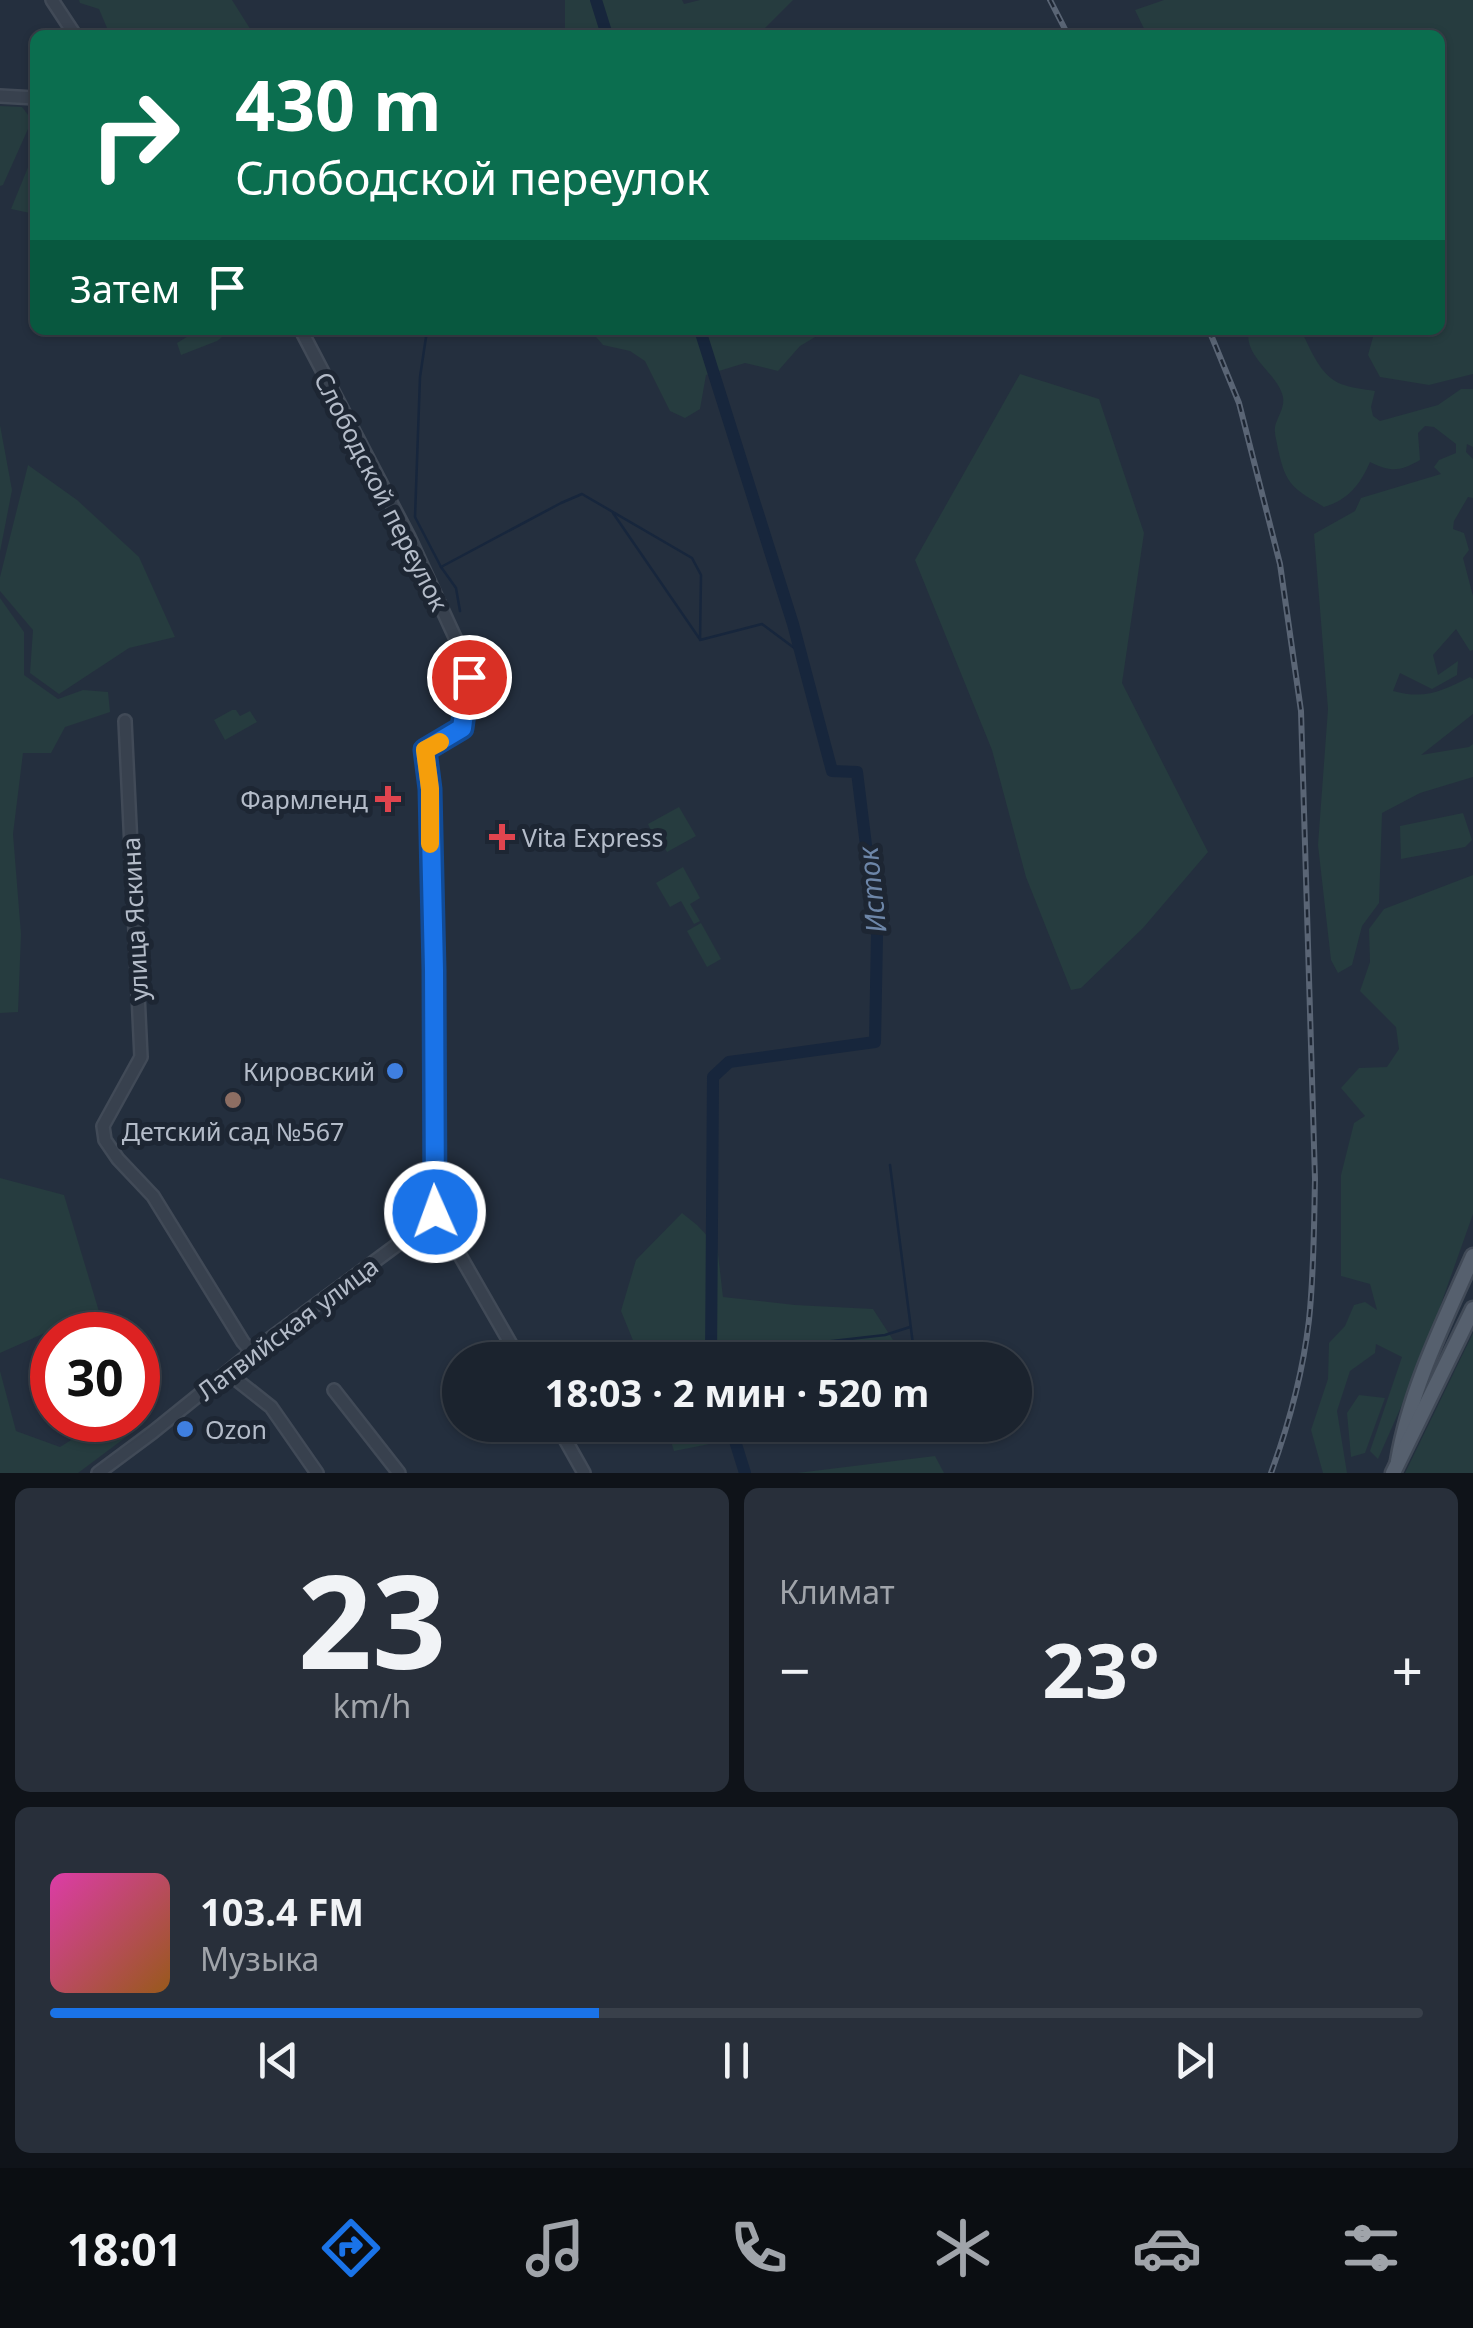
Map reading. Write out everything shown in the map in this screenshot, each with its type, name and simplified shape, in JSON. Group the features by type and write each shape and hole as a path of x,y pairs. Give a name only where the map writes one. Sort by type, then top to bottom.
{"main road":[{"path":"1395,1467 1423,1375 1473,1256"},
{"path":"1395,1467 1473,1310"}],"street":[{"path":"52,0 72,30"},
{"path":"0,96 30,98"},
{"name":"Слободской переулок","path":"304,335 409,538 459,646 469,677 462,728 425,748 430,789 436,1216"},
{"name":"улица Яскина","path":"125,722 141,1056 103,1126 105,1140 154,1196 252,1352"},
{"path":"436,1216 510,1342"},
{"name":"Латвийская улица","path":"98,1473 252,1352 436,1216"},
{"path":"228,1372 271,1407 317,1473"},
{"path":"334,1390 399,1473"},
{"path":"567,1442 584,1473"}],"green space":[{"path":"79,0 232,0 251,30 108,30 99,9"},
{"path":"565,0 682,0 684,4 700,0 793,0 763,30 565,30"},
{"path":"1164,0 1473,0 1473,374 1429,385 1380,377 1368,355 1374,335 1445,335 1445,30 1145,30 1135,10"},
{"path":"0,106 22,107 30,124 0,186"},
{"path":"30,162 30,213 11,209"},
{"path":"190,335 225,335 181,355 177,343"},
{"path":"594,335 819,335 800,346 778,371 745,363 706,375 700,409 685,418 670,411 645,361 630,351 603,345"},
{"path":"1249,335 1303,335 1327,375 1341,384 1375,391 1371,407 1373,416 1380,421 1438,405 1461,389 1473,389 1473,447 1467,444 1466,452 1473,459 1473,498 1468,497 1453,529 1464,533 1469,550 1463,558 1473,596 1473,650 1456,629 1433,655 1438,675 1458,661 1457,675 1432,689 1400,673 1393,691 1424,694 1473,679 1473,714 1421,755 1473,744 1473,777 1420,793 1382,813 1379,903 1362,926 1352,965 1338,973 1331,960 1318,845 1328,709 1314,534 1355,511 1361,498 1441,474 1434,467 1439,460 1456,453 1456,444 1434,427 1425,426 1418,433 1420,460 1395,469 1370,462 1352,490 1324,507 1298,490 1284,471 1275,430 1283,397"},
{"path":"1020,374 1099,399 1144,533 1122,683 1208,852 1143,928 1081,988 1071,990 1026,877 992,750 915,560"},
{"path":"0,425 12,490 0,552"},
{"path":"28,465 77,500 139,557 175,637 129,648 59,694 30,673 33,630 0,591 0,577"},
{"path":"0,598 24,632 24,675 58,699 83,690 108,692 110,712 65,727 51,753 23,753 13,834 21,934 18,1012 0,1013"},
{"path":"232,710 240,716 250,711 257,722 225,740 214,720"},
{"path":"679,807 696,836 667,852 648,824"},
{"path":"1463,813 1472,840 1465,847 1401,859 1400,826"},
{"path":"683,867 700,898 690,904 700,921 694,924 681,901 670,907 656,883"},
{"path":"1473,875 1473,1214 1419,1366 1378,1459 1370,1451 1402,1357 1376,1344 1375,1353 1350,1371 1337,1411 1347,1473 1323,1473 1311,1430 1328,1379 1329,1343 1345,1326 1354,1305 1365,1302 1377,1310 1370,1284 1341,1276 1341,1175 1354,1123 1365,1116 1341,1088 1359,1068 1387,1067 1399,1049 1396,1027 1360,991 1370,962 1369,929 1384,909"},
{"path":"701,923 721,959 707,967 687,931"},
{"path":"0,1178 64,1195 99,1312 30,1312 30,1340 0,1353"},
{"path":"682,1213 717,1246 723,1297 873,1309 894,1342 634,1342 621,1311 636,1260"},
{"path":"1473,1333 1473,1473 1405,1473"},
{"path":"0,1371 16,1431 30,1436 30,1442 60,1447 68,1442 119,1442 78,1473 0,1473"},
{"path":"1359,1395 1385,1398 1365,1453 1351,1457 1347,1413"},
{"path":"671,1442 719,1442 674,1451"},
{"path":"935,1456 944,1473 797,1473"}],"waterway":[{"name":"Исток","path":"596,0 605,30"},
{"path":"428,335 420,377 415,517 456,588 460,611"},
{"name":"Исток","path":"702,335 793,624 832,771 857,772 877,935 875,1042 729,1062 713,1077 711,1342"},
{"path":"441,567 582,494 692,558 701,575 700,640 762,624 801,653"},
{"path":"613,513 699,638"},
{"path":"890,1165 913,1342"},
{"path":"824,1342 885,1335 910,1327"},
{"name":"Исток","path":"735,1442 745,1473"}],"railway":[{"path":"1050,0 1065,30"},
{"path":"1211,335 1239,403 1280,564 1301,711 1315,1179 1313,1267 1303,1359 1271,1473"}],"slow traffic":[{"path":"430,844 425,750 440,742"}],"place":[{"name":"Фармленд","path":"388,799"},
{"name":"Vita Express","path":"502,837"},
{"name":"Кировский","path":"395,1071"},
{"name":"Детский сад №567","path":"233,1100"},
{"name":"Ozon","path":"185,1429"}],"route":[{"path":"435,1212 434,970 430,789 425,750 462,728 469,677"}]}
